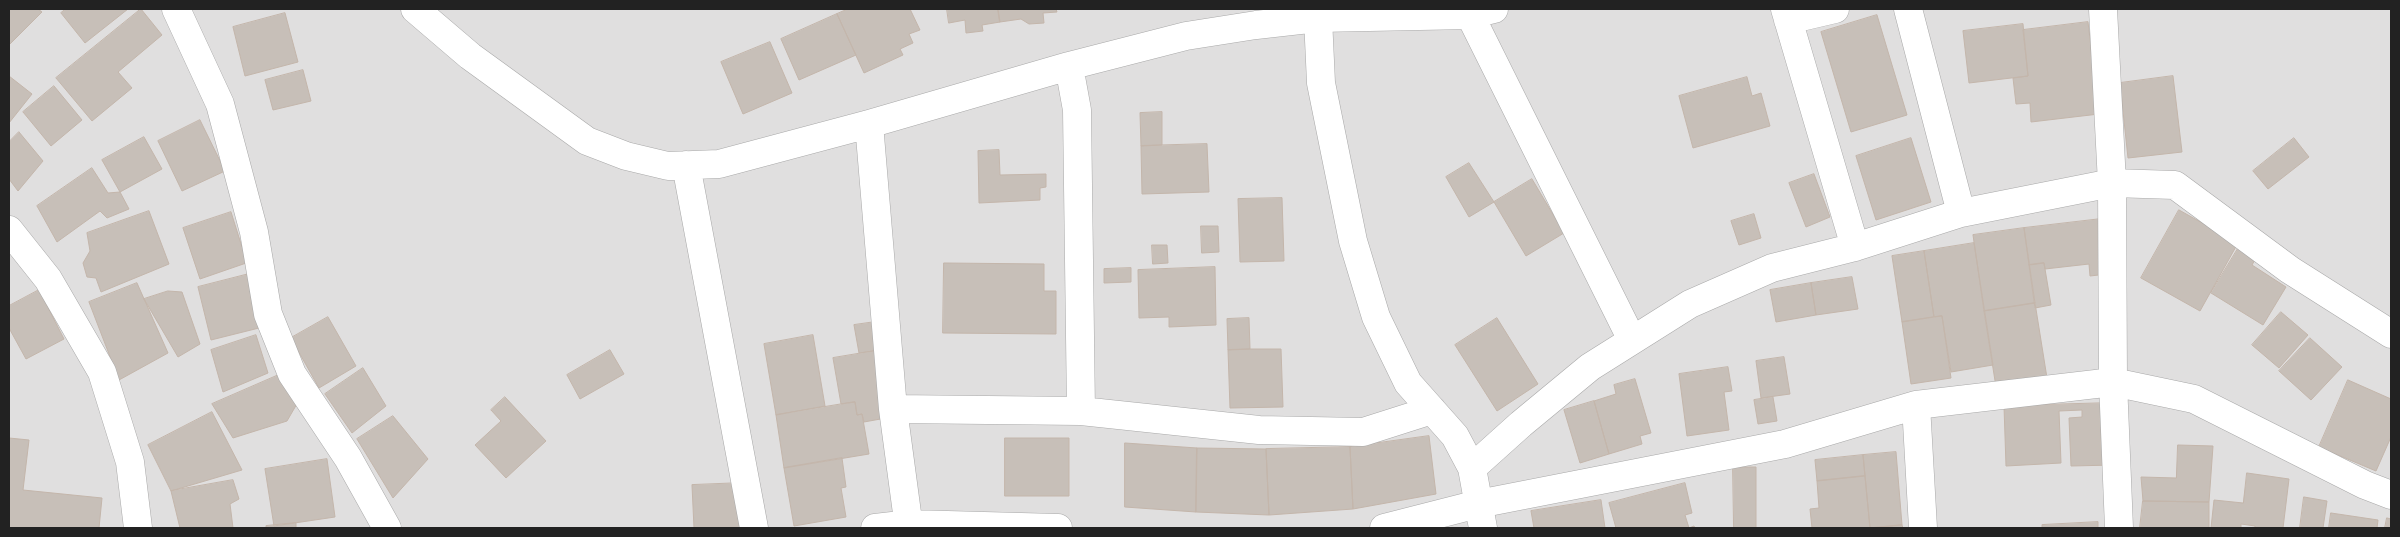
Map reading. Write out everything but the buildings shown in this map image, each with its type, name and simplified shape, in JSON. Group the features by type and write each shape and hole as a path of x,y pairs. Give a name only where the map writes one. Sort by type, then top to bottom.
{"street":[{"path":"176,9 220,104 254,232 268,314 292,374 348,458 387,528"},
{"path":"415,9 470,56 587,141 626,156 668,166 719,164 869,124 1069,66 1186,36 1318,18 1380,13 1482,12 1632,340"},
{"path":"1834,9 1786,14 1855,246"},
{"path":"1908,9 1961,213"},
{"path":"2102,9 2112,183 2113,382 2119,528"},
{"path":"1318,18 1322,83 1353,242 1376,317 1408,383 1455,436 1472,468 1481,516"},
{"path":"1069,66 1077,110 1081,411"},
{"path":"869,124 893,410 910,526"},
{"path":"686,165 754,528"},
{"path":"1472,468 1521,424 1590,367 1690,304 1772,268 1855,246 1961,213 2112,183 2175,185 2290,270 2391,334"},
{"path":"9,230 48,279 102,372 130,462 138,528"},
{"path":"1384,528 1481,516 1784,444 1916,405 2113,382 2194,399 2365,485 2391,495"},
{"path":"1916,405 1923,528"},
{"path":"893,410 1081,411 1259,430 1363,432 1432,410"},
{"path":"875,528 910,526 1058,528"}],"shaded area":[{"path":"9,9 2391,9 2391,528 9,528"}]}
